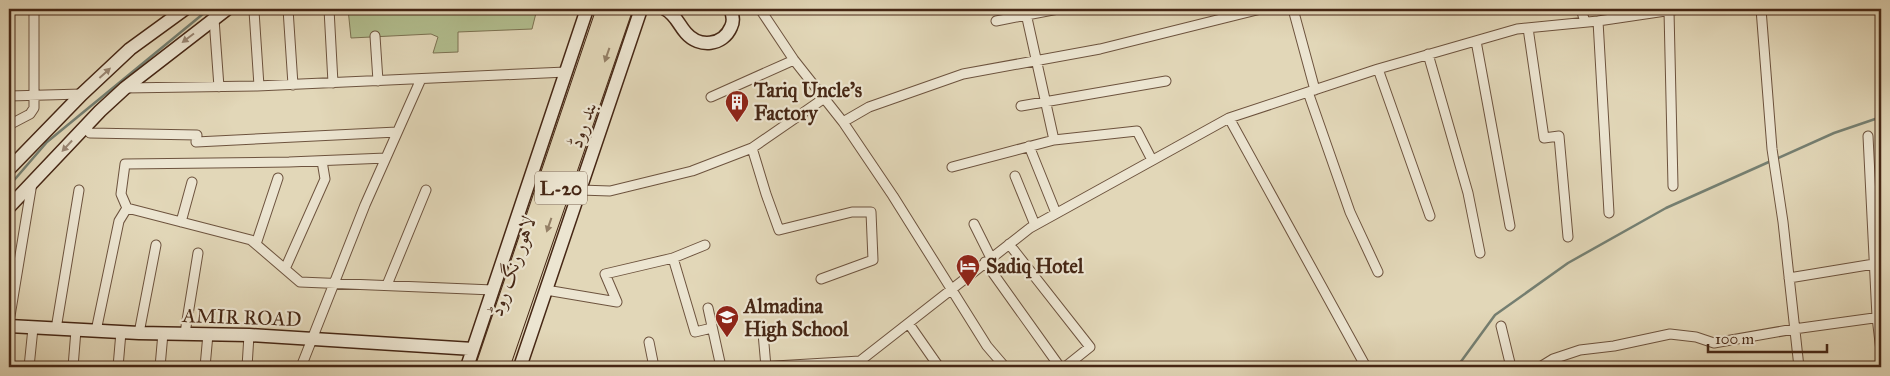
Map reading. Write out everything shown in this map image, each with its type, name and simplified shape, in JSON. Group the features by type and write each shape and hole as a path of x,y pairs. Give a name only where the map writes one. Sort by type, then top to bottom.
{"highway":[{"name":"لاہور رنگ روڈ","path":"485,367 606,9"},
{"name":"لاہور رنگ روڈ","path":"500,367 623,9"}],"main road":[{"path":"9,169 82,94 130,49 185,9"},
{"path":"9,207 124,88 227,9"},
{"name":"بند روڈ","path":"467,367 587,9"},
{"name":"بند روڈ","path":"520,367 641,9"},
{"path":"666,9 673,14 686,34 697,41 708,43 718,42 728,35 733,14 730,9"},
{"name":"AMIR ROAD","path":"9,326 139,333 249,335 473,349"}],"street":[{"path":"9,125 33,112 35,94 34,9"},
{"path":"288,9 293,85"},
{"path":"329,9 333,83"},
{"path":"760,9 794,60 843,122 893,196 987,346 1005,367"},
{"path":"996,21 1025,11 1058,9"},
{"path":"843,122 869,107 963,74 1100,49 1261,9"},
{"path":"1293,9 1312,91 1350,212 1378,272"},
{"path":"1581,9 1585,22"},
{"path":"757,367 857,366 951,289 1035,225 1229,118 1378,69 1517,29 1598,21 1674,9 1673,186"},
{"path":"1761,9 1772,149 1799,367"},
{"path":"254,11 259,86"},
{"path":"1025,11 1054,140"},
{"path":"214,19 219,87"},
{"path":"1598,21 1609,213"},
{"path":"1528,28 1544,138 1560,136 1568,237"},
{"path":"375,36 378,81"},
{"path":"1476,41 1510,226"},
{"path":"1428,54 1468,193 1480,253"},
{"path":"711,97 794,60"},
{"path":"1378,69 1430,216"},
{"path":"124,88 293,85 566,72"},
{"path":"301,367 386,158 421,79"},
{"path":"1020,106 1166,81"},
{"path":"9,96 82,94"},
{"path":"580,190 610,191 692,171 752,148 823,99"},
{"path":"1229,118 1366,367"},
{"path":"85,127 90,133 197,135 196,142 397,132"},
{"path":"952,167 1054,140 1137,131 1152,160"},
{"path":"1868,136 1874,264 1881,351"},
{"path":"1029,146 1056,213"},
{"path":"752,148 779,230 852,212 871,212 873,260 821,278"},
{"path":"127,208 121,194 125,164 322,161 386,158"},
{"path":"285,269 325,179 322,161"},
{"path":"1015,176 1035,225"},
{"path":"256,244 278,178"},
{"path":"181,222 192,182"},
{"path":"9,322 32,183"},
{"path":"56,329 79,190"},
{"path":"387,285 426,190"},
{"path":"127,208 251,240 300,282 493,290"},
{"path":"96,331 119,221 127,208"},
{"path":"974,224 988,260 1060,367"},
{"path":"546,290 616,302 605,274 673,258 705,244"},
{"path":"1009,244 1090,347 1065,367"},
{"path":"139,333 156,245"},
{"path":"185,333 198,253"},
{"path":"673,258 695,332 712,328"},
{"path":"1789,278 1874,264"},
{"path":"708,308 721,367"},
{"path":"1540,367 1553,359 1580,350 1614,346 1670,334 1696,337 1714,344 1794,329 1879,317"},
{"path":"909,324 939,367"},
{"path":"1501,326 1511,367"},
{"path":"29,367 32,328"},
{"path":"73,367 76,330"},
{"path":"118,367 121,332"},
{"path":"160,367 164,333"},
{"path":"763,333 766,367"},
{"path":"205,367 208,334"},
{"path":"246,367 249,335"},
{"path":"649,342 654,367"}],"green space":[{"path":"348,9 537,9 532,29 458,32 458,52 433,53 438,37 431,34 351,38"}],"waterway":[{"path":"9,186 47,142 209,9"},
{"path":"1776,159 1834,133 1881,117"},
{"path":"1457,367 1495,315 1568,263 1666,208 1771,161"}],"place":[{"name":"Tariq Uncle's Factory","path":"737,123"},
{"name":"Sadiq Hotel","path":"968,287"},
{"name":"Almadina High School","path":"727,338"}]}
